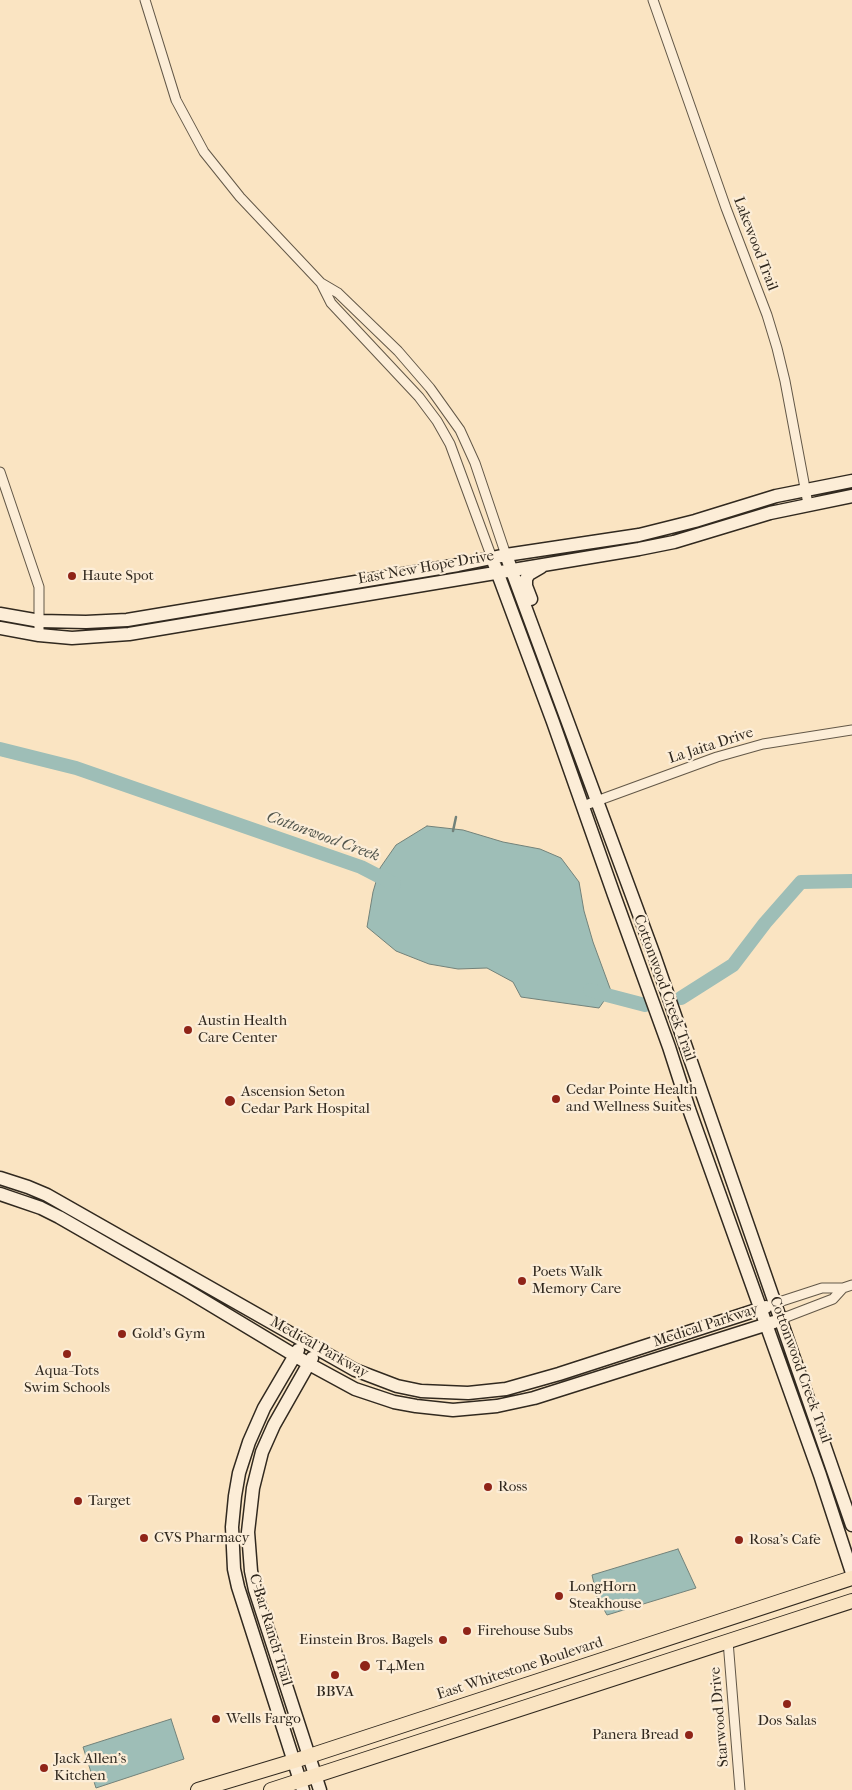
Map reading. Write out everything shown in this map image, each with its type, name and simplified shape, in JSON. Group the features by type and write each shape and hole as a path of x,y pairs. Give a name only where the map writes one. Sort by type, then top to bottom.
{"main road":[{"name":"East Whitestone Boulevard","path":"198,1790 294,1761 852,1578"},
{"path":"271,1790 301,1785 316,1775 448,1734 852,1601"}],"street":[{"path":"146,0 176,100 204,152 240,197 321,283 331,303 419,397 437,421 450,444 492,558"},
{"name":"Lakewood Trail","path":"653,0 726,208 767,316 785,381 808,504"},
{"path":"321,283 338,292 398,351 430,388 460,430 471,455 506,555"},
{"path":"419,397 430,388"},
{"path":"0,472 39,586 40,635"},
{"name":"East New Hope Drive","path":"0,614 40,621 86,622 127,620 506,555 639,535 804,490 852,481"},
{"name":"East New Hope Drive","path":"0,628 72,638 104,637 542,566 674,542 770,513 852,496"},
{"name":"Cottonwood Creek Trail","path":"506,555 654,955 852,1526"},
{"name":"Cottonwood Creek Trail","path":"492,558 584,806 689,1109 820,1475 852,1572"},
{"path":"542,566 529,574 526,579 526,586 552,659 553,685"},
{"path":"261,612 264,596"},
{"name":"La Jaita Drive","path":"584,806 730,753 763,744 852,730"},
{"name":"Medical Parkway","path":"0,1178 47,1195 355,1370 397,1386 421,1391 444,1393 487,1392 528,1384 822,1288 848,1286"},
{"name":"Medical Parkway","path":"0,1194 41,1208 355,1389 402,1403 436,1409 453,1410 497,1406 534,1398 781,1319 833,1299 848,1286"},
{"path":"96,1239 103,1227"},
{"name":"C-Bar Ranch Trail","path":"301,1785 244,1608 234,1569 232,1526 235,1496 244,1456 256,1425 304,1341"},
{"name":"C-Bar Ranch Trail","path":"317,1349 279,1414 262,1452 250,1503 248,1532 255,1590 320,1790"},
{"path":"559,1374 564,1389"},
{"path":"233,1550 249,1549"},
{"name":"Starwood Drive","path":"728,1641 740,1790"}],"water":[{"path":"427,826 463,830 503,842 540,849 561,858 579,882 584,911 593,942 611,991 599,1008 521,997 513,982 487,968 458,969 429,964 396,951 367,927 373,892 380,868 396,845"},
{"path":"678,1549 696,1588 607,1615 597,1597 592,1575"},
{"path":"171,1719 184,1759 96,1788 83,1747"}],"waterway":[{"name":"Cottonwood Creek","path":"0,749 76,768 361,867 394,884"},
{"path":"453,831 456,817"},
{"name":"Cottonwood Creek","path":"681,998 733,965 765,923 801,882 852,881"},
{"name":"Cottonwood Creek","path":"590,990 645,1005"}],"place":[{"name":"Haute Spot","path":"72,576"},
{"name":"Austin Health Care Center","path":"188,1030"},
{"name":"Cedar Pointe Health and Wellness Suites","path":"556,1099"},
{"name":"Ascension Seton Cedar Park Hospital","path":"230,1101"},
{"name":"Poets Walk Memory Care","path":"522,1281"},
{"name":"Gold's Gym","path":"122,1334"},
{"name":"Aqua-Tots Swim Schools","path":"67,1354"},
{"name":"Ross","path":"488,1487"},
{"name":"Target","path":"78,1501"},
{"name":"CVS Pharmacy","path":"144,1538"},
{"name":"Rosa's Cafe","path":"739,1540"},
{"name":"LongHorn Steakhouse","path":"559,1596"},
{"name":"Firehouse Subs","path":"467,1631"},
{"name":"Einstein Bros. Bagels","path":"443,1640"},
{"name":"T4Men","path":"365,1666"},
{"name":"BBVA","path":"335,1675"},
{"name":"Dos Salas","path":"787,1704"},
{"name":"Wells Fargo","path":"216,1719"},
{"name":"Panera Bread","path":"689,1735"},
{"name":"Jack Allen's Kitchen","path":"44,1768"}]}
